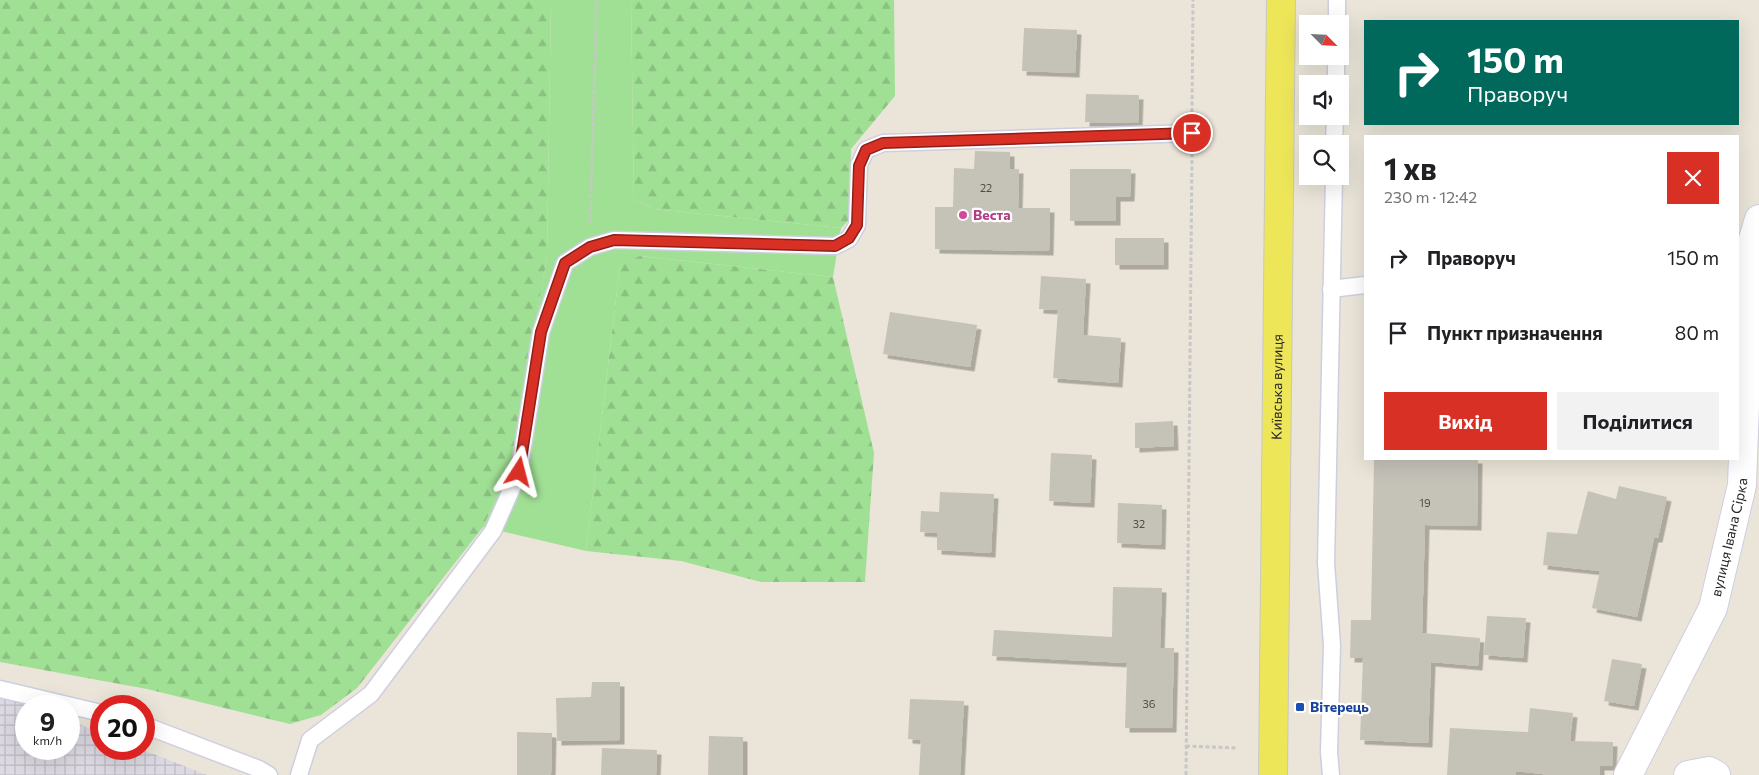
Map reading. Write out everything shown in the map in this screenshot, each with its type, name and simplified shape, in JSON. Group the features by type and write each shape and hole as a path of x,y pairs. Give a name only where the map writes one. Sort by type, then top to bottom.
{"main road":[{"name":"Київська вулиця","path":"1273,775 1281,0"}],"street":[{"name":"вулиця Івана Сірка","path":"1628,775 1713,608 1742,485 1744,246 1759,219"},
{"path":"1688,775 1709,771 1716,775"}],"lane":[{"path":"1337,0 1337,15"},
{"path":"299,775 310,740 371,694 493,531 519,472 541,332 565,263 590,247 614,240 835,246 849,238 857,225 859,166 866,150 883,143 1192,133"},
{"path":"1331,775 1329,752 1332,645 1326,563 1334,185"},
{"path":"1331,289 1364,285"},
{"path":"0,689 90,710"},
{"path":"155,729 259,769 268,775"}],"path":[{"path":"590,247 597,0"},
{"path":"1186,775 1194,0"},
{"path":"1186,746 1238,748"}],"shaded area":[{"path":"0,698 15,702 15,760 80,760 80,724 90,729 90,760 155,760 155,755 207,775 0,775"}],"green space":[{"path":"0,0 551,0 547,257 510,467 483,527 357,688 321,715 290,724 147,689 0,662"},
{"path":"551,0 631,0 634,199 654,209 841,228 833,277 641,256 620,265 586,551 483,527 510,467 547,257"},
{"path":"631,0 894,0 895,96 851,149 849,220 841,228 654,209 634,199"},
{"path":"640,256 833,277 874,453 865,582 761,582 681,561 586,551 620,265"}],"building":[{"path":"1024,28 1077,30 1075,73 1022,71"},
{"path":"1086,94 1139,95 1138,123 1085,122"},
{"path":"975,151 1010,152 1010,169 1019,169 1018,208 1050,208 1049,251 935,249 935,207 953,207 954,168 974,169"},
{"path":"1070,169 1131,169 1130,197 1116,197 1116,221 1070,221"},
{"path":"1115,238 1164,238 1164,265 1115,265"},
{"path":"1041,276 1086,279 1083,335 1121,338 1118,383 1053,378 1058,310 1039,309"},
{"path":"890,312 977,325 970,367 883,354"},
{"path":"1173,421 1174,446 1135,448 1135,423"},
{"path":"1051,453 1092,455 1090,503 1049,501"},
{"path":"1374,460 1478,460 1477,526 1425,525 1422,633 1480,638 1478,666 1431,662 1428,743 1360,740 1363,658 1350,658 1351,620 1371,620"},
{"path":"1619,486 1667,497 1658,538 1654,538 1637,617 1592,608 1600,571 1543,565 1547,532 1577,534 1588,491 1616,499"},
{"path":"940,492 994,494 991,553 937,550 937,533 920,532 921,511 939,512"},
{"path":"1118,503 1162,505 1161,545 1117,543"},
{"path":"1113,587 1162,588 1160,648 1174,648 1172,728 1125,728 1127,663 992,656 994,630 1112,637"},
{"path":"1487,616 1526,618 1523,658 1484,655"},
{"path":"1612,659 1642,664 1634,706 1604,701"},
{"path":"592,682 620,682 620,740 557,741 556,698 591,697"},
{"path":"910,699 964,701 960,775 919,775 921,740 908,739"},
{"path":"1530,708 1573,713 1570,741 1613,742 1612,766 1600,766 1600,775 1551,775 1516,771 1516,775 1447,775 1450,728 1528,732"},
{"path":"517,732 552,733 551,775 517,775"},
{"path":"709,736 743,737 743,775 708,775"},
{"path":"602,748 657,750 656,775 601,775"}],"place":[{"name":"Веста","path":"963,215"},
{"name":"Вітерець","path":"1300,707"}],"route":[{"path":"519,472 541,332 565,263 590,247 614,240 835,246 849,238 857,225 859,166 866,150 883,143 1192,133"}]}
